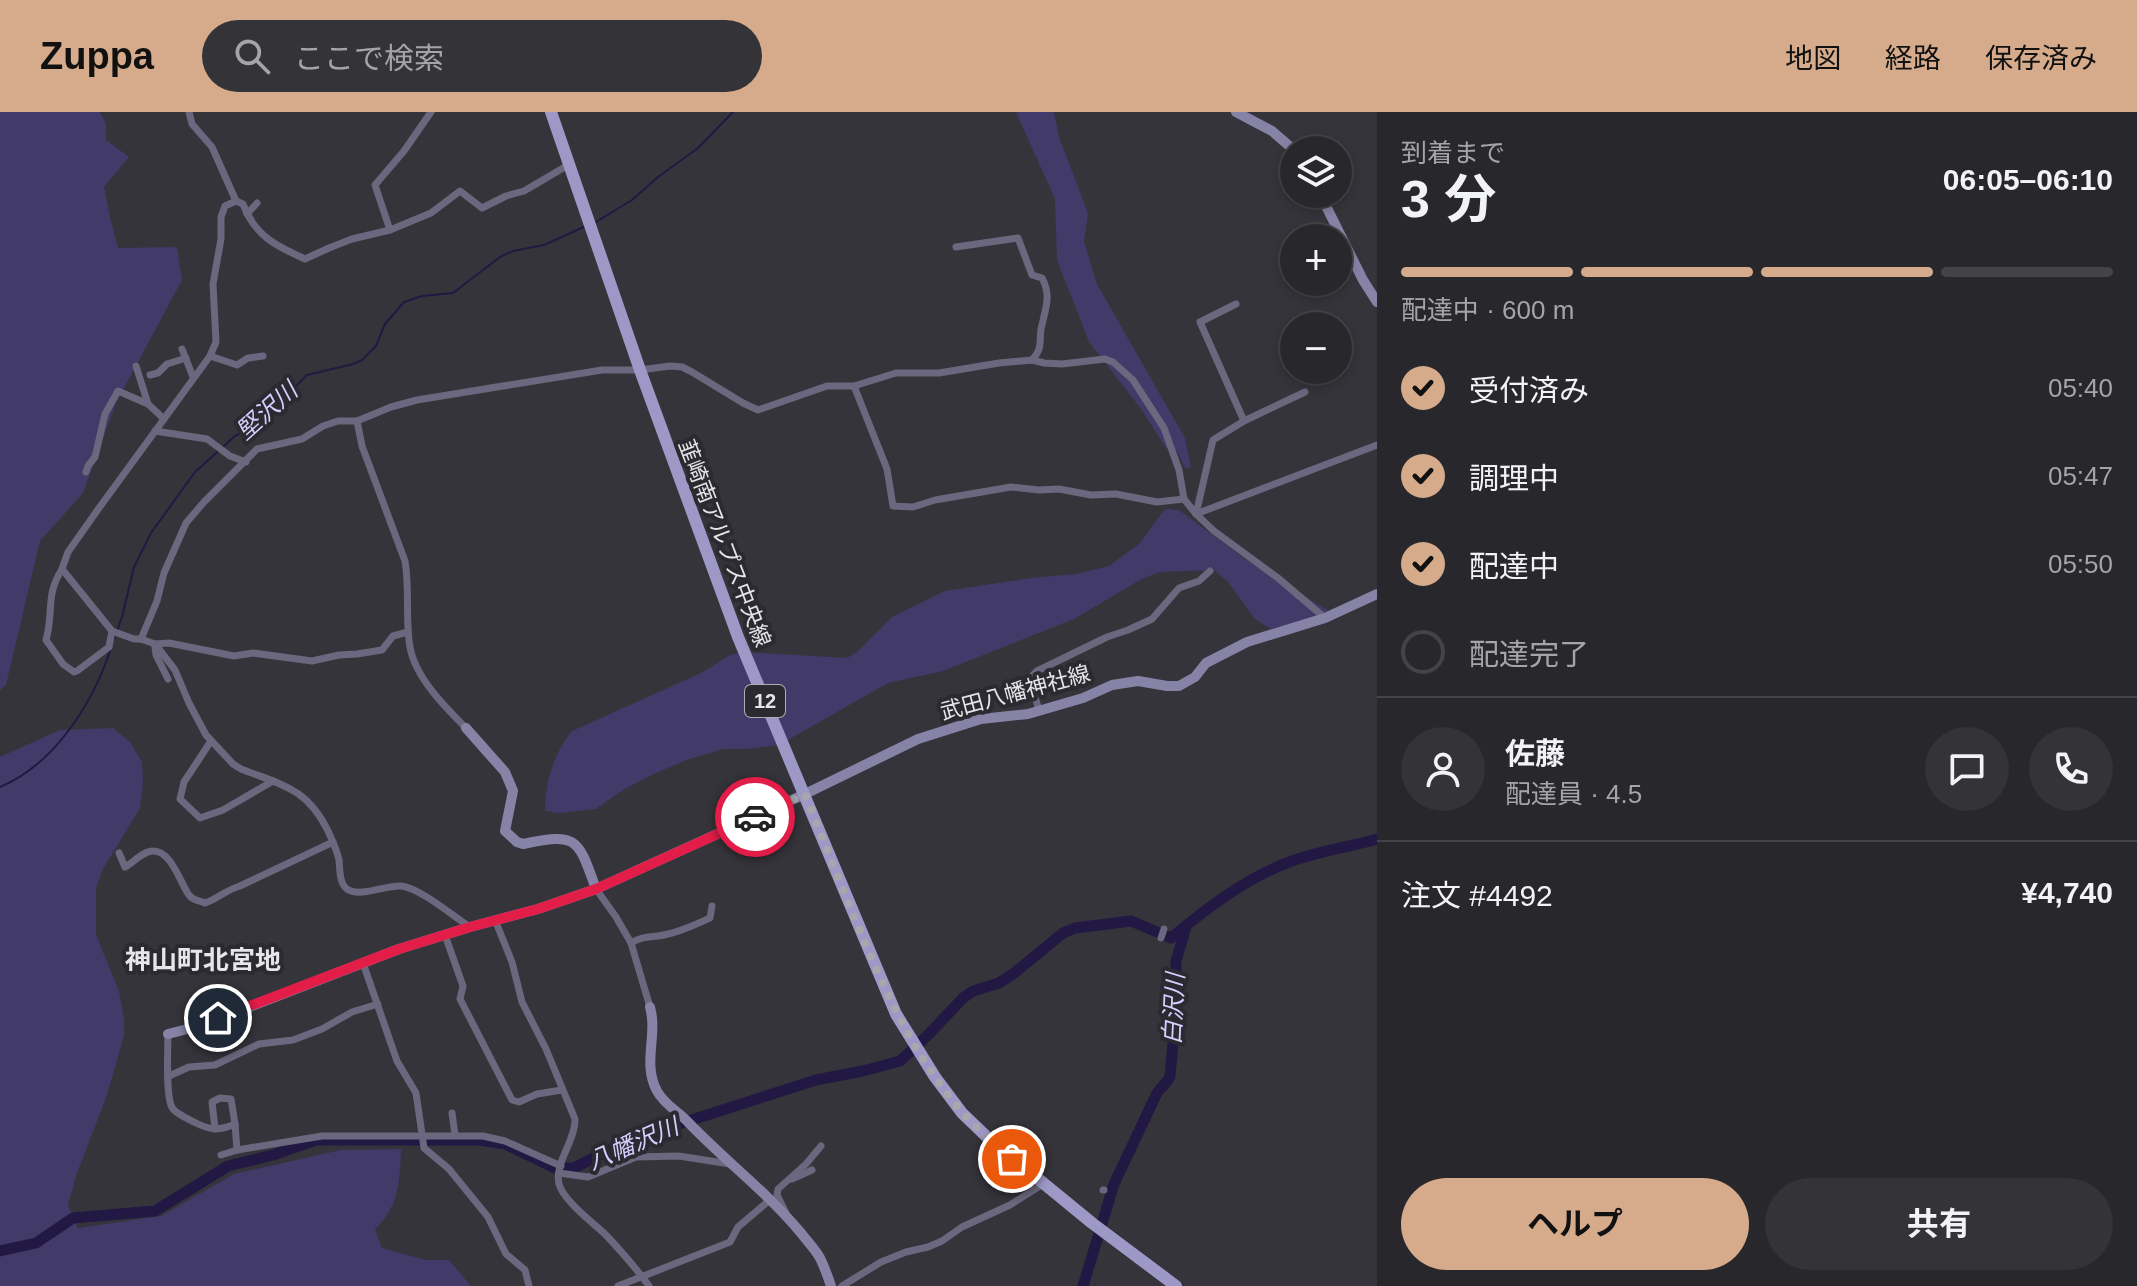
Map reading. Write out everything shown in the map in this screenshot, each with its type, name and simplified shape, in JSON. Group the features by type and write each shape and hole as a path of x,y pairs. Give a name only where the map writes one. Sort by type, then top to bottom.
{"main road":[{"name":"韮崎南アルプス中央線","path":"551,112 640,370 738,637 885,991 903,1027 962,1113 987,1137 1092,1223 1176,1286"},
{"path":"1236,112 1280,138"},
{"path":"1327,208 1377,302"},
{"name":"武田八幡神社線","path":"168,1034 203,1025 445,935 596,889 918,739 981,719 1039,710 1083,698 1112,685 1138,681 1179,686 1195,677 1206,663 1247,642 1325,618 1377,594"},
{"path":"466,728 505,772 513,791 505,831 523,844 561,838 572,840 580,849 596,889"},
{"path":"650,1007 654,1026 650,1056 653,1081 663,1101 786,1215 819,1255 831,1286"}],"street":[{"path":"189,112 192,124 212,147 236,201 243,204 259,231 274,245 305,259 352,239 390,230 431,213 460,191 482,208 524,191 570,164"},
{"path":"390,230 375,185 431,112"},
{"path":"112,631 109,647 74,672 63,664 46,640 50,627 51,591 68,552 210,356 216,342 213,284 221,239 221,217 225,206 236,201"},
{"path":"247,214 257,203"},
{"path":"956,247 1018,238 1032,275 1042,278 1045,283 1048,302 1041,327 1040,351 1032,360"},
{"path":"1236,304 1200,322 1244,421"},
{"path":"150,375 158,373 180,355 193,377"},
{"path":"210,356 237,365 248,358 263,356"},
{"path":"138,639 157,601 164,573 186,523 257,449 302,439 323,426 338,421 357,421 417,400 602,370 670,366 682,367 758,410 827,386 854,386 896,373 939,373 1032,360 1062,364 1105,359 1122,368 1133,380 1164,428 1179,470 1184,499 1196,514 1325,618"},
{"path":"136,366 148,404"},
{"path":"854,386 887,469 893,506 913,507 935,500 1011,487 1059,489 1091,495 1116,494 1157,502 1184,499"},
{"path":"86,472 95,457 105,414 118,391 148,404 164,419"},
{"path":"1196,514 1213,440 1244,421 1305,392"},
{"path":"357,421 362,446 405,561 408,575 408,632 413,661 442,704 466,728"},
{"path":"155,431 207,439 230,456 246,462"},
{"path":"1196,514 1377,445"},
{"path":"62,569 112,631 155,644 169,643 234,656 253,653 312,661 382,650 393,636 408,632"},
{"path":"1039,710 1031,684 1032,676 1037,671 1152,619 1179,588 1199,581 1210,571"},
{"path":"155,644 156,655 168,679"},
{"path":"155,644 175,670 189,703 211,741 233,764 294,790 316,810 333,842 346,889 357,893 406,886 470,927"},
{"path":"211,741 181,788 180,799 200,818 223,810 273,781"},
{"path":"119,853 125,867 144,854 153,851 162,854 175,868 193,900 205,903 226,890 333,842"},
{"path":"596,889 631,943 650,1007"},
{"path":"631,943 640,937 667,934 710,918 712,906"},
{"path":"495,920 512,962 522,1002 546,1049 575,1119 575,1128 562,1158 560,1187 649,1286"},
{"path":"445,935 463,986 460,999 512,1100 519,1102 537,1094 562,1090"},
{"path":"363,963 397,1061 416,1093 424,1148 449,1169 488,1217 506,1254 525,1270 529,1286"},
{"path":"169,1076 189,1067 215,1065 259,1044 293,1040 322,1029 352,1012 378,1004"},
{"path":"168,1034 168,1095 173,1108 203,1127 224,1129 235,1124"},
{"path":"215,1129 212,1102 220,1098 231,1099 237,1150"},
{"path":"452,1113 455,1135"},
{"path":"221,1155 322,1136 423,1139 455,1135 505,1141 560,1169 588,1177 636,1157 679,1156 730,1164"},
{"path":"786,1215 777,1195 778,1189 821,1146"},
{"path":"784,1182 812,1170"},
{"path":"842,1286 881,1262 942,1241 1043,1184"},
{"path":"618,1286 730,1242 738,1227 771,1199"}],"shaded area":[{"path":"0,112 100,112 106,124 106,140 129,157 104,187 118,248 177,247 182,280 116,403 83,493 40,541 6,685 0,690"},
{"path":"1016,112 1054,112 1059,137 1088,213 1084,241 1097,284 1185,438 1191,468 1185,468 1177,451 1166,448 1142,410 1089,342 1057,260 1055,199"},
{"path":"1165,509 1179,510 1245,559 1335,615 1271,629 1255,619 1228,582 1214,570 1159,572 1074,619 943,671 888,683 779,745 724,749 689,759 623,790 596,809 559,813 545,811 552,768 560,748 572,731 701,673 730,655 744,652 847,658 892,617 945,591 1076,574 1109,566 1140,543"},
{"path":"113,728 130,742 142,762 143,783 140,808 103,869 96,888 96,935 119,991 124,1036 106,1098 68,1205 78,1228 161,1216 234,1174 341,1150 401,1149 394,1202 375,1229 382,1248 426,1260 449,1260 471,1286 0,1286 0,757 60,730"}],"waterway":[{"name":"堅沢川","path":"596,222 632,200 698,148 733,112"},
{"name":"堅沢川","path":"114,639 134,567 151,533 195,472 235,436 259,423 307,375 362,360 376,346 385,324 404,302 422,296 453,293 500,257 544,245 586,226"},
{"name":"堅沢川","path":"0,787 38,763 69,730 94,690 111,648"},
{"name":"八幡沢川","path":"0,1251 36,1243 73,1218 155,1211 228,1166 316,1140 480,1140 505,1144 555,1168 574,1168 657,1131 816,1080 900,1061 963,998 973,991 999,983 1063,933 1075,928 1131,921 1171,938 1228,894 1275,868 1313,854 1377,839"},
{"name":"白沢川","path":"1083,1286 1114,1184 1156,1095 1170,1076 1176,961 1186,927"}],"way so far":[{"path":"755,817 805,794 885,991 903,1027 962,1113 1012,1159"}],"district":[{"name":"神山町北宮地","path":"203,960"}],"route":[{"path":"218,1018 399,949 596,889 755,817"}]}
